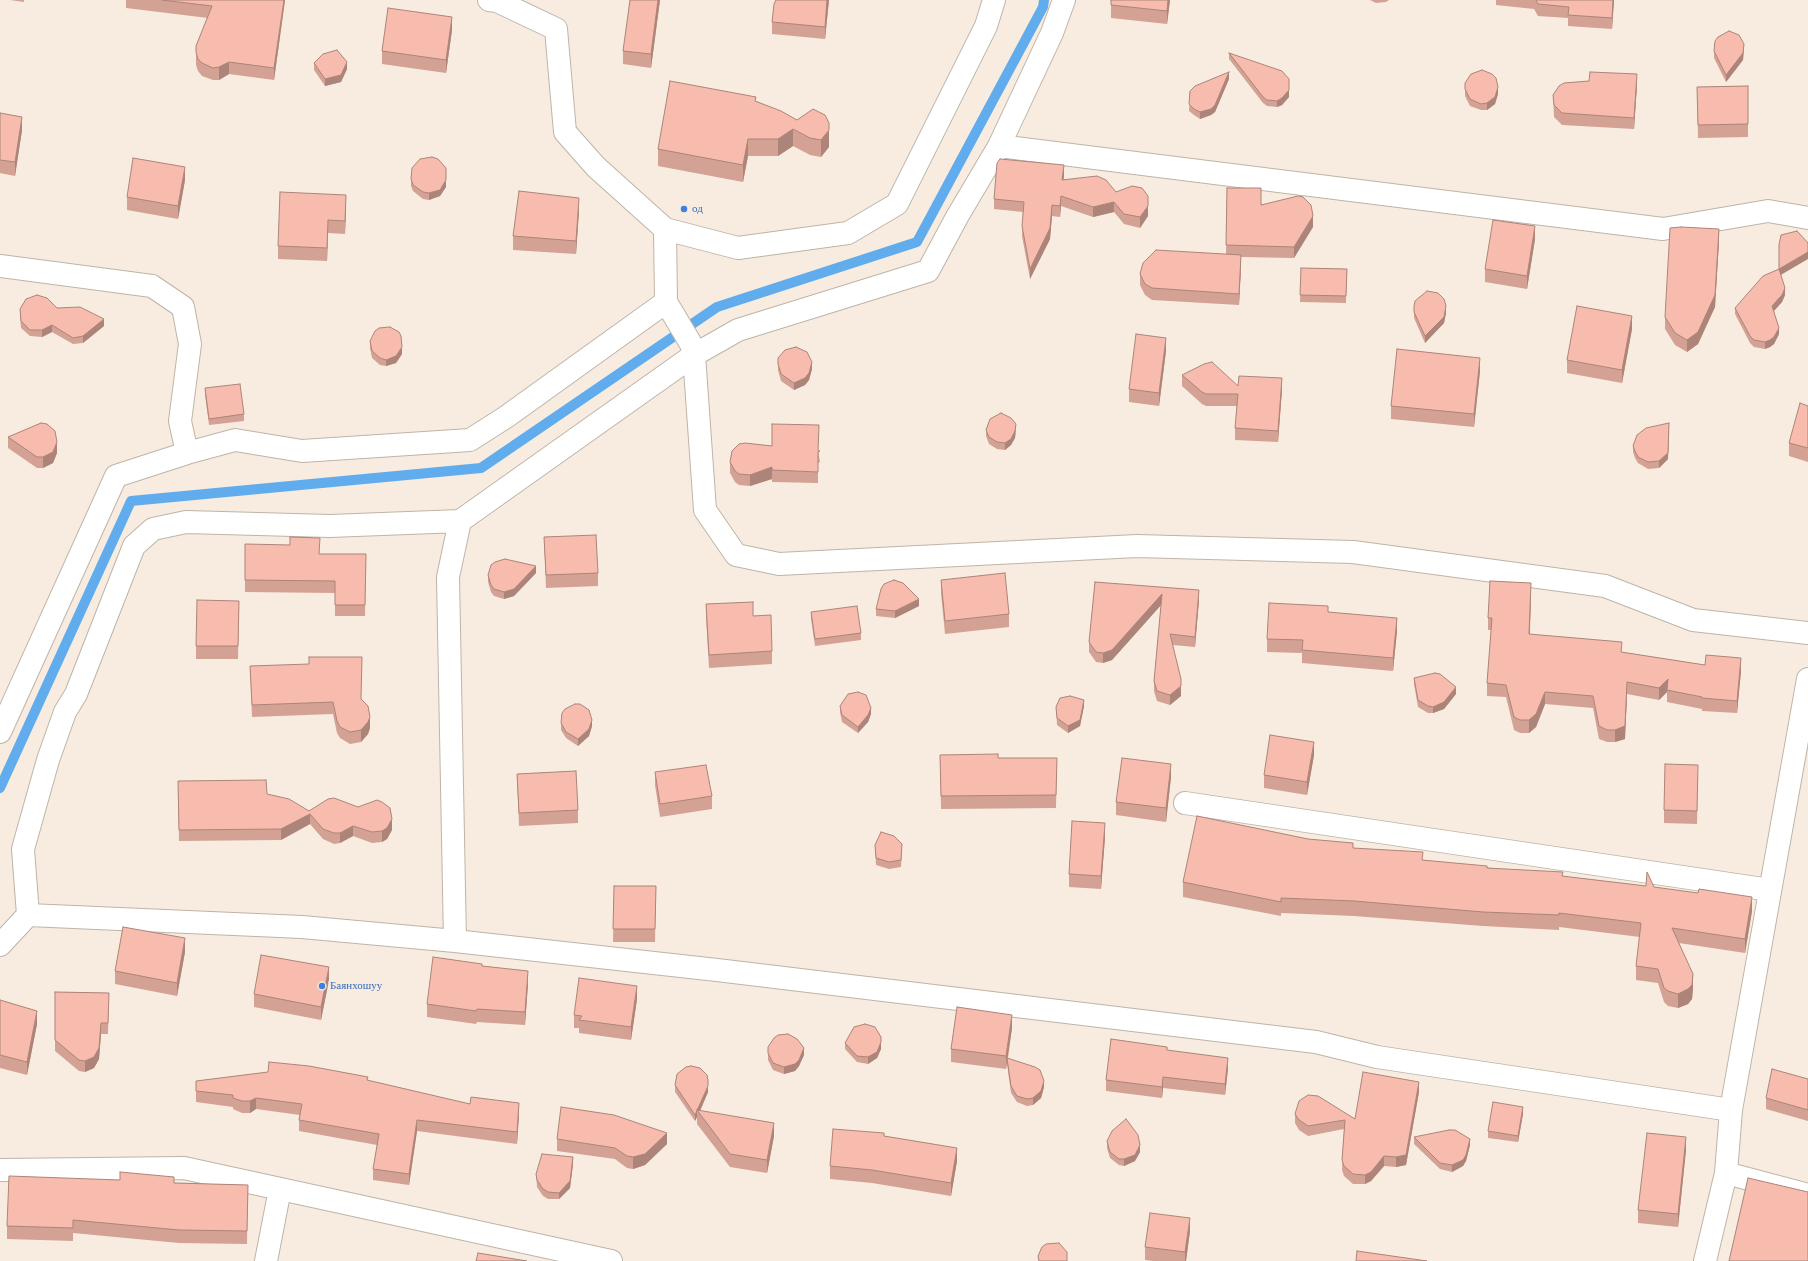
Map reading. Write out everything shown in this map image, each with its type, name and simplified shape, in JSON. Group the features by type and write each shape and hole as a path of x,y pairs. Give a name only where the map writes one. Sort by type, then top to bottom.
{"street":[{"path":"489,0 496,1 556,29 565,132 596,167 665,229 738,248 848,233 897,204 986,26 994,0"},
{"path":"0,944 28,914 23,849 48,760 65,712 76,694 134,546 153,529 186,522 330,526 460,521 693,349 738,330 928,272 957,217 999,146 1052,33 1064,0"},
{"path":"999,146 1663,229 1768,211 1808,218"},
{"path":"665,229 670,309 693,349 704,510 736,555 780,564 1136,546 1353,552 1605,586 1694,620 1808,633"},
{"path":"0,266 152,286 183,307 190,344 180,420 187,454"},
{"path":"0,732 116,476 234,440 302,451 470,440 670,309"},
{"path":"455,940 448,577 460,521"},
{"path":"1705,1261 1726,1173 1731,1110 1808,679"},
{"path":"1185,803 1770,890"},
{"path":"28,914 302,927 455,940 1316,1042 1377,1057 1731,1110"},
{"path":"0,1170 184,1168 611,1261"},
{"path":"1726,1173 1808,1195"},
{"path":"266,1261 280,1189"}],"building":[{"path":"162,0 284,0 274,68 229,62 213,68 202,63 198,59 196,46 212,6"},
{"path":"630,0 658,0 651,54 623,51"},
{"path":"776,0 827,0 825,27 772,22 774,4"},
{"path":"1111,0 1168,0 1167,11 1111,5"},
{"path":"1536,0 1613,0 1612,18 1568,15 1569,7 1538,4"},
{"path":"388,8 452,17 446,60 382,51"},
{"path":"1729,31 1739,35 1744,44 1743,53 1726,75 1714,51 1715,41 1718,37"},
{"path":"337,50 347,62 341,75 325,79 314,63 323,54"},
{"path":"1229,53 1282,71 1289,79 1289,90 1277,101 1267,100 1263,97"},
{"path":"1482,70 1492,74 1496,78 1498,87 1495,97 1487,103 1481,104 1470,99 1465,89 1465,83 1471,74"},
{"path":"1229,72 1215,105 1211,109 1200,112 1189,104 1190,91 1195,86"},
{"path":"1590,72 1637,74 1634,118 1562,113 1554,105 1553,95 1559,86 1564,83 1589,81"},
{"path":"670,81 756,97 755,101 781,111 797,120 813,109 825,115 829,123 829,130 821,140 810,138 793,129 778,139 748,139 743,165 658,149"},
{"path":"1748,86 1748,124 1698,125 1697,87"},
{"path":"0,113 22,117 15,162 0,160"},
{"path":"432,157 438,159 446,168 446,180 440,190 429,193 423,192 413,185 411,179 412,168 420,159"},
{"path":"133,158 185,167 178,206 127,197"},
{"path":"1000,159 1064,165 1062,180 1097,176 1106,180 1116,192 1132,186 1142,188 1148,196 1148,206 1140,217 1124,214 1114,202 1093,207 1061,196 1060,206 1052,205 1050,228 1030,269 1022,226 1024,202 994,199 997,163"},
{"path":"1227,188 1261,188 1261,205 1298,196 1303,197 1311,205 1313,216 1294,247 1226,245"},
{"path":"519,191 579,198 576,241 513,236"},
{"path":"280,192 346,195 345,221 328,220 327,248 278,246"},
{"path":"1493,220 1535,226 1527,276 1485,269"},
{"path":"1681,227 1719,229 1715,295 1698,332 1687,340 1675,333 1665,317 1670,228"},
{"path":"1797,231 1808,243 1808,252 1779,269 1779,245 1781,235"},
{"path":"1156,250 1241,255 1239,294 1152,288 1145,284 1140,274 1143,263"},
{"path":"1301,268 1347,269 1346,296 1300,295"},
{"path":"1779,269 1785,288 1782,295 1772,306 1779,328 1774,337 1770,340 1765,342 1754,340 1750,336 1735,308 1763,276"},
{"path":"1427,291 1438,293 1444,299 1446,306 1444,317 1425,336 1414,312 1414,306 1415,301"},
{"path":"37,295 47,298 57,308 80,307 104,319 83,336 73,338 52,325 42,330 30,330 21,321 20,309 26,299"},
{"path":"1577,306 1632,316 1622,370 1567,360"},
{"path":"390,327 399,332 402,347 396,356 386,360 380,358 372,351 370,341 375,331 379,328"},
{"path":"1136,334 1166,338 1159,393 1129,389"},
{"path":"796,347 807,352 812,362 809,373 805,378 794,383 781,374 778,358 785,350"},
{"path":"1397,349 1480,358 1474,414 1391,406"},
{"path":"1212,362 1238,386 1239,376 1282,378 1278,431 1235,428 1238,394 1206,394 1182,375 1204,364"},
{"path":"240,384 244,414 209,419 205,388"},
{"path":"1800,403 1808,406 1808,448 1789,443"},
{"path":"1001,413 1011,418 1016,424 1015,431 1011,439 1005,443 997,442 989,437 986,430 990,419"},
{"path":"41,423 47,424 55,431 57,442 53,452 43,457 37,457 8,437"},
{"path":"1669,423 1668,453 1659,461 1648,462 1638,457 1633,446 1637,435 1646,428"},
{"path":"772,424 819,425 818,451 820,451 818,452 818,472 772,470 772,467 750,475 739,474 735,471 730,462 732,451 739,444 745,443 772,446"},
{"path":"596,535 598,573 546,575 544,537"},
{"path":"290,537 320,538 319,554 366,554 365,605 335,605 335,581 245,580 245,544 290,545"},
{"path":"505,559 536,566 514,589 504,592 494,589 488,575 491,565"},
{"path":"1005,573 1009,614 945,621 941,580"},
{"path":"894,580 903,583 919,599 895,611 876,609 881,589 884,584"},
{"path":"1490,581 1531,583 1529,634 1622,642 1621,652 1705,665 1706,655 1741,658 1737,701 1702,698 1667,690 1668,679 1659,688 1627,682 1625,726 1615,730 1607,730 1599,726 1593,696 1545,692 1536,714 1529,720 1520,720 1514,717 1506,685 1487,683 1492,618 1488,618"},
{"path":"1095,582 1199,590 1195,637 1170,634 1181,679 1181,686 1170,695 1157,691 1154,681 1162,594 1112,650 1103,653 1096,652 1089,642"},
{"path":"197,600 239,601 238,646 196,646"},
{"path":"753,602 753,616 771,615 772,651 709,655 706,604"},
{"path":"1269,603 1328,606 1328,612 1397,618 1393,658 1302,650 1303,640 1267,639"},
{"path":"857,606 861,633 815,639 811,612"},
{"path":"309,657 362,657 361,699 368,706 370,717 368,722 361,730 350,732 340,727 337,721 333,702 252,705 250,666 309,664"},
{"path":"1435,673 1440,674 1456,687 1444,702 1433,707 1428,706 1418,700 1414,678"},
{"path":"858,692 866,695 871,708 868,715 858,727 842,715 840,706 848,694"},
{"path":"1070,696 1084,700 1080,720 1068,726 1057,718 1056,707 1060,698"},
{"path":"575,704 580,704 589,710 592,720 589,729 578,739 566,732 561,723 562,713 565,709"},
{"path":"1270,735 1314,742 1307,782 1264,775"},
{"path":"998,754 998,758 1057,758 1056,795 941,796 940,755"},
{"path":"1122,758 1171,764 1166,808 1116,802"},
{"path":"1665,764 1698,765 1697,811 1664,810"},
{"path":"706,765 712,796 660,804 655,772"},
{"path":"576,771 578,810 519,813 517,774"},
{"path":"266,780 267,794 289,799 309,811 328,799 334,798 358,807 377,800 390,808 392,819 387,828 382,831 372,832 353,826 340,833 334,833 323,829 310,814 281,829 179,830 178,781"},
{"path":"1197,816 1308,839 1353,843 1353,848 1423,852 1422,860 1487,866 1487,868 1563,872 1562,876 1646,886 1647,872 1654,887 1698,893 1699,889 1752,897 1745,939 1672,928 1693,974 1692,985 1688,989 1678,994 1664,988 1658,969 1636,966 1641,923 1559,913 1559,915 1483,912 1354,901 1281,898 1281,902 1183,882"},
{"path":"1072,821 1105,823 1101,876 1069,874"},
{"path":"881,832 894,836 902,844 901,860 889,862 876,858 875,845"},
{"path":"614,886 656,886 655,929 613,929"},
{"path":"123,927 185,938 177,983 115,971"},
{"path":"261,955 329,967 321,1007 254,994"},
{"path":"433,957 482,964 482,966 528,971 525,1012 477,1009 476,1011 427,1004"},
{"path":"579,978 637,986 631,1027 579,1020 582,1016 574,1015"},
{"path":"55,992 109,993 108,1023 101,1023 99,1048 94,1057 85,1061 79,1060 55,1040"},
{"path":"0,1000 37,1011 27,1062 0,1055"},
{"path":"957,1007 1012,1015 1006,1056 951,1049"},
{"path":"865,1024 875,1027 881,1037 881,1042 877,1052 868,1057 857,1056 845,1043 854,1027"},
{"path":"788,1034 797,1039 804,1048 799,1060 795,1064 784,1067 773,1063 768,1053 768,1047 778,1035"},
{"path":"1111,1039 1167,1047 1167,1050 1228,1058 1225,1084 1163,1077 1162,1087 1106,1080"},
{"path":"1007,1058 1040,1070 1044,1081 1041,1091 1033,1098 1027,1099 1017,1096 1011,1086"},
{"path":"269,1062 309,1066 368,1077 367,1080 470,1104 471,1097 519,1103 517,1132 417,1120 409,1174 373,1169 379,1134 299,1120 302,1104 256,1098 250,1101 242,1101 233,1098 233,1095 196,1091 196,1081 268,1072"},
{"path":"691,1066 700,1068 707,1075 708,1080 708,1086 695,1115 675,1085 677,1074 686,1067"},
{"path":"1772,1069 1808,1079 1808,1110 1766,1098"},
{"path":"1363,1072 1419,1082 1406,1155 1396,1157 1384,1156 1371,1172 1365,1175 1353,1174 1344,1166 1342,1160 1345,1120 1308,1126 1299,1120 1295,1114 1299,1101 1308,1095 1318,1096 1355,1119"},
{"path":"1493,1102 1523,1107 1518,1136 1488,1131"},
{"path":"561,1107 614,1115 667,1133 645,1154 633,1157 627,1156 615,1148 557,1139"},
{"path":"697,1110 774,1123 767,1160 730,1154"},
{"path":"1126,1119 1138,1135 1140,1145 1135,1155 1124,1159 1119,1159 1110,1152 1107,1141 1112,1131"},
{"path":"833,1129 884,1133 884,1136 957,1148 951,1183 872,1170 830,1166"},
{"path":"1455,1130 1470,1139 1466,1155 1463,1160 1452,1165 1440,1163 1414,1137"},
{"path":"1647,1133 1686,1137 1678,1214 1638,1210"},
{"path":"542,1154 573,1157 570,1181 559,1193 548,1192 543,1189 537,1180 536,1174"},
{"path":"120,1172 174,1177 174,1183 248,1185 247,1231 179,1230 73,1220 73,1228 7,1226 9,1176 120,1180"},
{"path":"1748,1178 1808,1192 1808,1261 1729,1261"},
{"path":"1150,1213 1190,1218 1185,1252 1145,1247"},
{"path":"1059,1243 1067,1252 1067,1261 1039,1261 1038,1256 1042,1247 1046,1244"},
{"path":"1357,1251 1427,1261 1356,1261"},
{"path":"478,1253 527,1261 476,1261"}],"waterway":[{"path":"0,788 131,501 481,468 717,307 917,242 1043,7 1044,0"}],"place":[{"name":"од","path":"684,209"},
{"name":"Баянхошуу","path":"322,986"}]}
